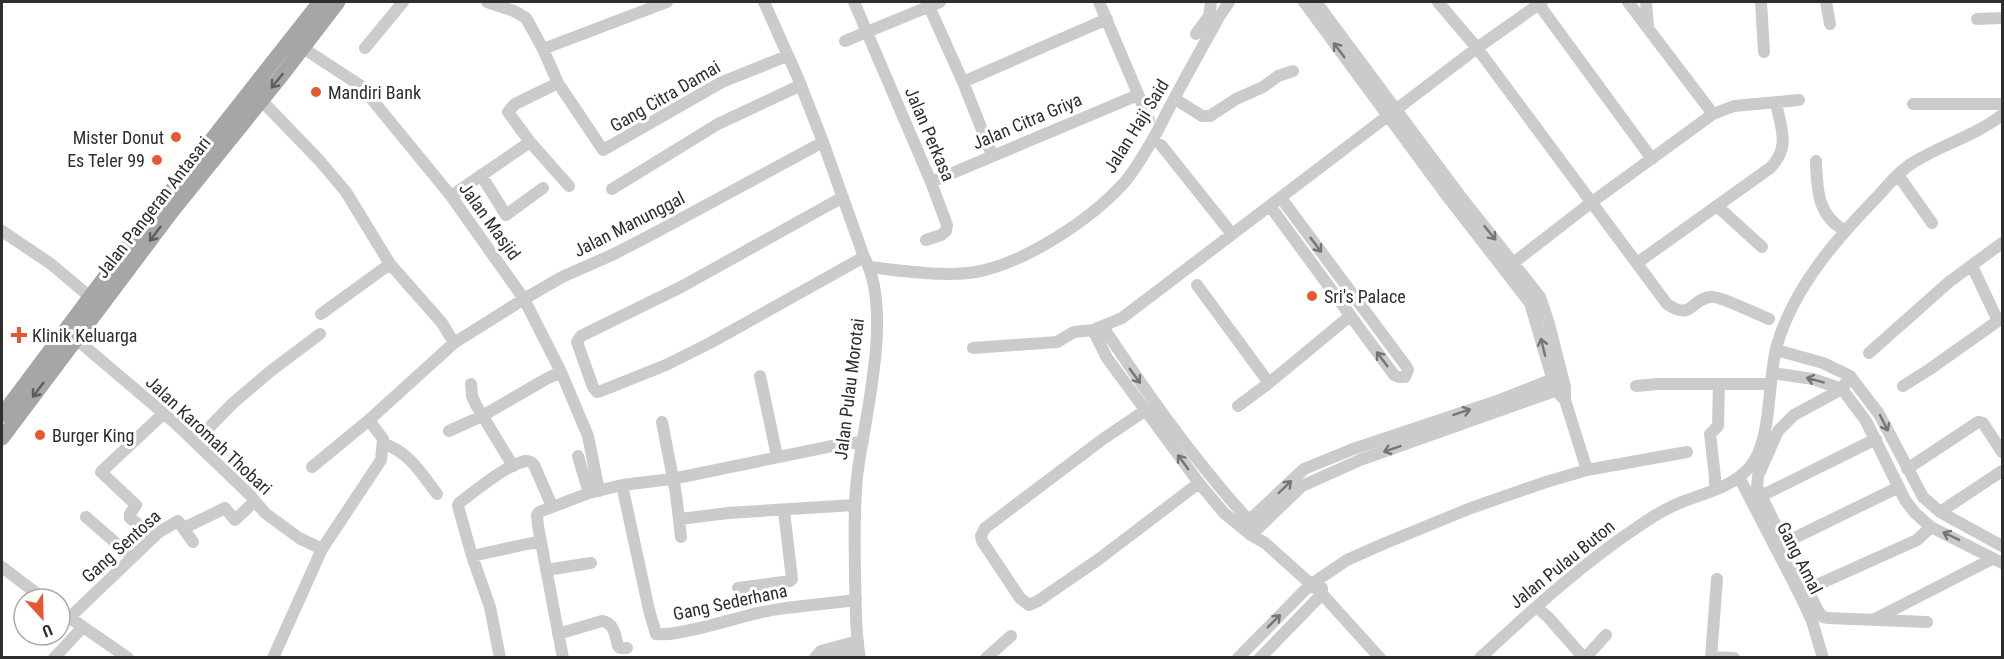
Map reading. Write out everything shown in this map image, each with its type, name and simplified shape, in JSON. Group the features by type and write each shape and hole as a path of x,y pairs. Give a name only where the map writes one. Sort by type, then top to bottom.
{"main road":[{"name":"Jalan Pangeran Antasari","path":"202,162 262,100 338,2"},
{"name":"Jalan Pangeran Antasari","path":"2,438 76,339 315,4"},
{"name":"Jalan Pangeran Antasari","path":"2,415 90,297 192,176"}],"street":[{"path":"365,48 403,2"},
{"path":"487,2 514,11 526,18 543,49 558,83 515,104 508,112 530,142 569,186"},
{"path":"543,49 667,2"},
{"name":"Jalan Pulau Morotai","path":"764,2 801,85 823,142 867,262 877,304 875,358 854,505 859,650"},
{"name":"Jalan Perkasa","path":"854,2 947,225 946,231 941,235 926,240"},
{"path":"1099,2 1149,120"},
{"path":"1196,34 1209,16 1211,2"},
{"name":"Jalan Haji Said","path":"867,262 947,273 975,272 1007,262 1041,246 1066,230 1102,204 1125,183 1155,136 1229,2"},
{"path":"1304,2 1461,197 1509,266 1530,303 1587,470"},
{"path":"1316,2 1393,114"},
{"path":"1438,2 1478,48 1667,304 1678,311 1688,310 1704,299 1715,297 1769,319"},
{"path":"973,348 1057,342 1074,332 1098,329 1122,318 1539,2 1652,159"},
{"path":"1628,2 1713,114"},
{"path":"1646,2 1648,27"},
{"path":"1761,2 1764,52"},
{"path":"1826,2 1830,24"},
{"path":"845,41 932,3 992,155"},
{"path":"1977,19 2002,18"},
{"path":"963,82 1107,19"},
{"name":"Jalan Masjid","path":"303,48 361,87 451,196 524,298 561,372 588,436 594,492"},
{"name":"Gang Citra Damai","path":"558,83 605,150 722,82 787,56"},
{"path":"1175,99 1202,116 1210,116 1236,99 1263,87 1278,76 1293,71"},
{"path":"612,189 718,124 801,85"},
{"name":"Jalan Citra Griya","path":"931,182 1138,95"},
{"path":"262,100 346,192 390,264 442,323 454,343"},
{"path":"1509,266 1713,114 1734,106 1799,100"},
{"path":"1637,264 1770,168 1779,159 1784,146 1776,103"},
{"path":"1913,104 2002,104"},
{"path":"1739,477 1751,466 1760,449 1776,350 1787,318 1805,286 1844,231 1898,175 1914,162 1964,139 2002,115"},
{"path":"451,196 530,142"},
{"name":"Jalan Manunggal","path":"312,467 369,420 454,343 524,298 654,233 823,142"},
{"path":"1161,145 1232,234"},
{"path":"1816,160 1818,199 1836,226 1844,231"},
{"path":"481,175 506,215 543,188"},
{"path":"1898,175 1932,223"},
{"path":"843,197 681,287 581,336 577,342 593,387 597,392 601,391 666,365 867,262"},
{"path":"1270,206 1394,375 1405,377 1408,370 1406,366 1281,198"},
{"path":"1717,206 1762,247"},
{"path":"2,231 51,264 90,297"},
{"path":"1869,353 1949,282 2002,243"},
{"path":"321,314 390,264"},
{"path":"1903,386 2000,319 1972,266"},
{"path":"1197,285 1269,382"},
{"path":"1238,406 1350,316"},
{"path":"1098,329 1107,358 1199,483 1224,513 1250,528"},
{"path":"1098,329 1127,364 1191,452 1234,504 1250,528 1322,594 1377,656"},
{"path":"195,442 240,397 320,334"},
{"name":"Jalan Karomah Thobari","path":"76,339 195,442 265,513 287,530 322,549"},
{"path":"1776,350 1823,363 1850,376 1879,414 1927,502 1940,512 2002,546"},
{"path":"449,431 482,416 561,372"},
{"path":"760,376 777,456"},
{"path":"1850,376 1842,389 1794,415 1778,432 1756,480 1757,487 1823,617 1927,622"},
{"path":"1636,386 1813,379 1842,389 1858,409 1876,439 1905,500 1915,513 1932,527 1997,561"},
{"path":"471,384 472,396 482,416 513,466"},
{"path":"1715,490 1710,434 1718,426 1719,384"},
{"path":"1250,528 1304,470 1353,449 1497,401 1560,386"},
{"path":"1146,410 1102,439 982,532 982,541 1020,598 1029,605 1038,602 1099,560 1199,483"},
{"path":"154,537 130,518 136,505 101,472 163,414"},
{"path":"273,657 322,549 381,460 384,444 380,433 369,420"},
{"path":"662,422 680,519 681,537"},
{"path":"1907,469 1978,422 1983,423 2002,452"},
{"path":"1761,496 1876,439"},
{"path":"563,657 537,515 543,510 622,485 672,479 777,456 863,442"},
{"path":"384,444 393,447 410,460 436,494"},
{"path":"1238,657 1310,585 1347,560 1471,508 1546,482 1587,470 1687,452"},
{"path":"578,456 594,492"},
{"path":"500,657 490,607 472,556 459,503 513,466 526,461 534,465 552,506"},
{"path":"1940,512 2002,471"},
{"name":"Jalan Pulau Buton","path":"1480,657 1594,557 1658,513 1715,490 1739,477"},
{"name":"Gang Amal","path":"1739,477 1802,599 1812,621 1823,657"},
{"name":"Gang Sederhana","path":"622,485 656,634 672,633 747,615 798,606 856,600"},
{"path":"1784,543 1899,487"},
{"path":"1905,500 1919,491"},
{"path":"184,528 225,508 235,520 255,501"},
{"path":"680,519 728,513 854,505"},
{"path":"738,588 792,579 784,511"},
{"path":"86,517 132,557"},
{"name":"Gang Sentosa","path":"72,609 173,522 178,521 193,542"},
{"path":"1808,589 1917,540 1932,527"},
{"path":"472,556 541,541"},
{"path":"1873,620 1997,561"},
{"path":"546,570 591,563"},
{"path":"2,567 28,587"},
{"path":"1260,657 1322,594 1322,579"},
{"path":"1717,579 1711,657 1734,657"},
{"path":"1536,607 1548,617 1576,655 1586,657 1606,635"},
{"path":"72,620 128,657"},
{"path":"558,634 602,621 607,622 613,626 618,646 627,648"},
{"path":"54,657 83,627"},
{"path":"986,657 1011,636"},
{"path":"815,657 821,651 859,650"},
{"path":"828,657 859,650"}],"place":[{"name":"Mandiri Bank","path":"316,92"},
{"name":"Mister Donut","path":"176,137"},
{"name":"Es Teler 99","path":"157,160"},
{"name":"Sri's Palace","path":"1312,296"},
{"name":"Klinik Keluarga","path":"19,335"},
{"name":"Burger King","path":"40,435"}]}
